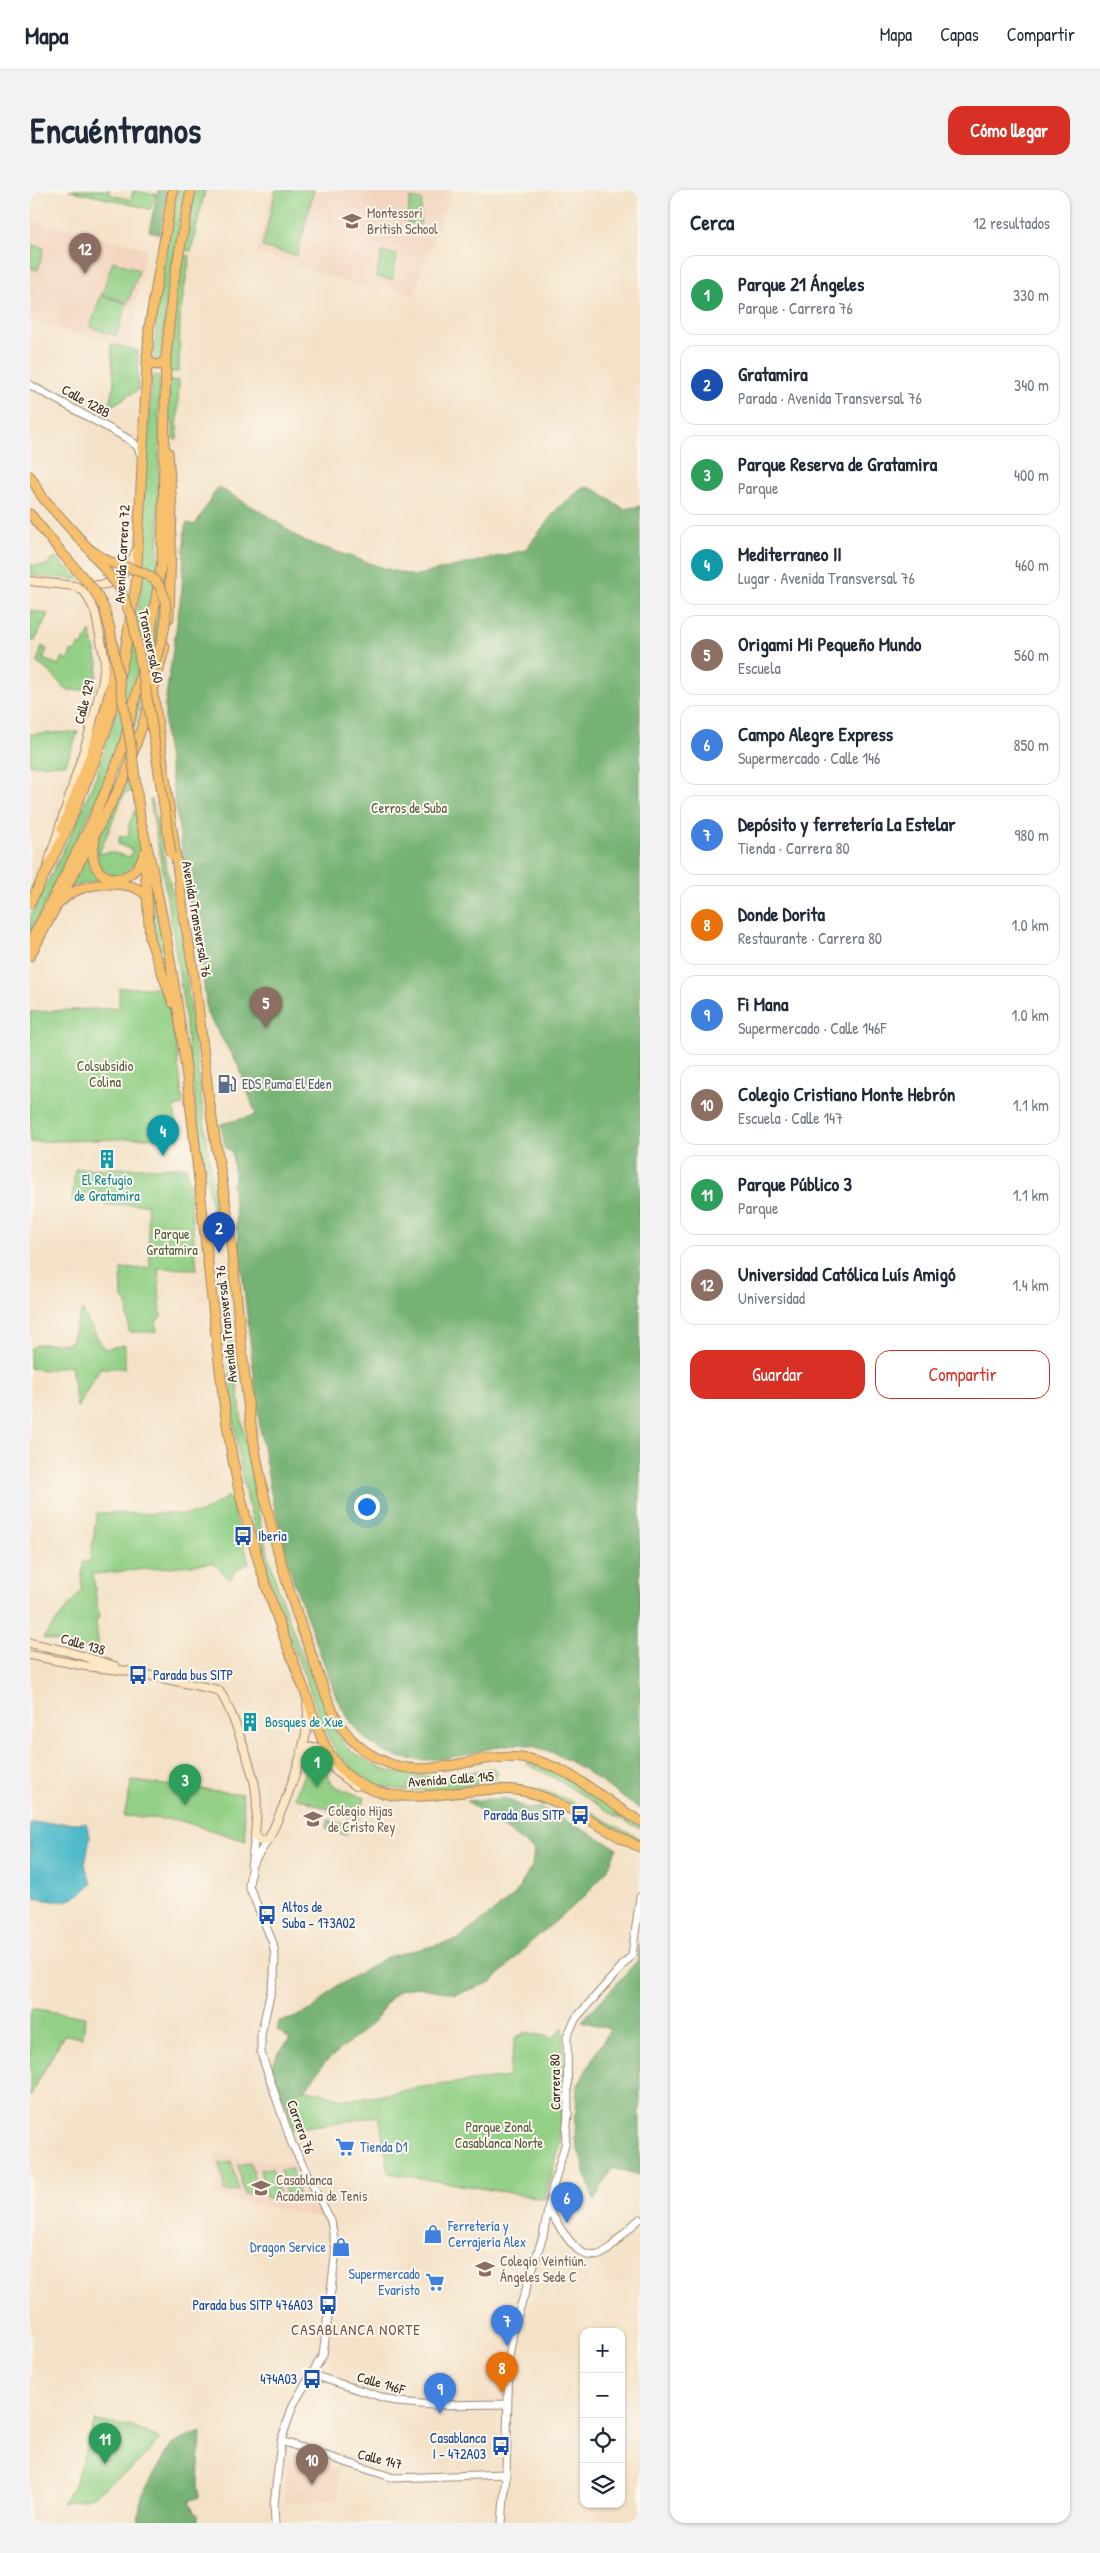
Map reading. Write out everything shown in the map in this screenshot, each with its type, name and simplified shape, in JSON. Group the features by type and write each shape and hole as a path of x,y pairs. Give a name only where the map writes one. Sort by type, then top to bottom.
{"main road":[{"name":"Avenida Carrera 72","path":"30,903 77,807 108,724 132,613 151,310 173,190"},
{"path":"30,943 104,796 124,743 149,642 161,578 166,439 166,357 173,285 191,190"},
{"path":"147,355 149,361 154,365 161,364 166,357"},
{"path":"166,439 171,486 169,625 152,686 185,923"},
{"name":"Transversal 60","path":"30,476 43,498 88,548 119,587 133,621 151,719 171,854"},
{"path":"30,514 94,590 100,600 114,648 141,825"},
{"path":"30,522 40,528"},
{"path":"30,956 125,777 139,740 166,621 167,606 161,587 148,575 113,563 88,548"},
{"path":"95,611 95,594 106,585 117,581 124,574 137,549"},
{"name":"Calle 129","path":"30,579 106,585"},
{"name":"Calle 129","path":"30,579 78,587 88,595 95,611 105,660 103,680 82,756 45,873"},
{"path":"45,873 96,736 110,686 114,648"},
{"path":"100,824 94,843 93,858 97,869 105,876 116,879 126,877 137,870 144,856"},
{"name":"Avenida Transversal 76","path":"141,825 152,947 179,1015"},
{"name":"Avenida Transversal 76","path":"141,825 159,898 179,1015 233,1460 266,1585 306,1695"},
{"name":"Avenida Transversal 76","path":"171,854 185,923 224,1196 256,1459 285,1579 326,1693"},
{"path":"57,908 70,892 84,887 131,885 141,890 147,896"},
{"name":"Calle 138","path":"30,1643 72,1652 128,1671"},
{"name":"Calle 138","path":"30,1655 60,1661 66,1658 218,1690 224,1697 252,1774 257,1806 255,1835"},
{"name":"Avenida Calle 145","path":"326,1693 335,1715 348,1735 362,1749 380,1760 419,1770 438,1769 506,1757 542,1762 574,1778 640,1822"},
{"path":"255,1835 260,1840 268,1840 289,1792 308,1728 306,1695"},
{"name":"Avenida Calle 145","path":"306,1695 324,1745 333,1759 354,1780 378,1792 413,1796 494,1790 523,1792 559,1805 640,1847"},
{"path":"295,1769 305,1750 312,1746 316,1747 345,1780 362,1789 378,1792"}],"street":[{"name":"Calle 128B","path":"30,385 130,440 138,448 141,457"},
{"path":"130,440 138,438 142,434"},
{"name":"Carrera 76","path":"255,1835 249,1886 273,1943 275,1956 274,1982 261,2035 261,2053 292,2144 331,2221 335,2238 334,2277 324,2351 293,2405 281,2440 274,2506 275,2523"},
{"path":"250,1869 268,1840"},
{"name":"Carrera 80","path":"502,2523 506,2474 509,2357 514,2327 544,2236 548,2209 564,2150 568,2115 568,2030 576,2018 632,1955 640,1897"},
{"path":"548,2209 571,2243 581,2252 592,2255 608,2250 640,2219"},
{"name":"Calle 146F","path":"310,2374 397,2402 433,2405 507,2404"},
{"name":"Calle 147","path":"281,2440 394,2478 506,2474"}],"shaded area":[{"name":"Montessori British School","path":"272,190 452,190 413,293 383,286 382,293 257,253"},
{"path":"30,220 146,248 136,301 133,350 30,320"},
{"name":"Casablanca Academia de Tenis","path":"214,2154 298,2164 311,2197 327,2219 214,2196 218,2180"},
{"path":"289,2449 338,2471 339,2499 283,2503"}],"green space":[{"path":"69,190 110,190 109,194 131,200 133,191 156,194 150,209"},
{"path":"158,190 168,190 159,234 149,231"},
{"path":"177,190 184,190 160,359 154,361 157,298"},
{"path":"195,190 205,190 191,251 183,249"},
{"path":"276,190 314,190 297,256 262,247"},
{"path":"410,198 422,200 420,224 407,223"},
{"path":"32,245 44,248 38,270 30,268"},
{"path":"382,252 397,255 392,280 376,277"},
{"path":"182,255 190,256 180,315 179,372 168,372 172,318"},
{"path":"113,261 139,270 128,303 102,294"},
{"path":"101,295 127,304 116,336 90,327"},
{"path":"111,344 138,351 138,390 108,408 114,383"},
{"path":"153,375 159,376 159,541 157,576 145,643 121,741 109,775 30,934 30,917 78,820 100,766 118,703 140,594 143,490"},
{"path":"179,380 177,440 173,439 173,421 168,421 169,381"},
{"path":"169,479 168,594 163,621 123,768 121,767 161,601"},
{"name":"Cerros de Suba","path":"218,487 270,517 302,540 390,570 414,576 525,550 558,508 581,489 588,487 599,492 624,509 640,506 640,1809 575,1764 547,1750 532,1746 516,1744 450,1758 429,1760 410,1759 393,1755 377,1748 363,1736 337,1699 292,1577 271,1493 260,1428 232,1184 235,1181 232,1152 225,1147 221,1124 256,1115 238,1065 207,1014 203,975 193,924 165,734 165,704 182,589 185,527 187,523 195,525"},
{"path":"55,557 81,580 30,575 30,565 45,566"},
{"path":"30,610 48,614 35,641 30,640"},
{"path":"90,631 98,664 95,690 66,690 49,671 37,663 42,646 47,649 43,659 59,665 63,657 68,660 71,651 75,652 78,645 82,646"},
{"path":"78,732 66,764 30,765 30,734"},
{"path":"130,775 132,791 124,794 99,854 109,852 130,857 133,850 118,844 120,836 129,836 129,824 135,810 141,843 140,859 120,877 102,871 97,860 97,847 104,822"},
{"path":"152,799 181,936 216,1213 213,1214 199,1129 178,963 150,800"},
{"path":"88,852 108,879 75,886 68,890"},
{"path":"150,872 172,991 154,941"},
{"name":"Colsubsidio Colina","path":"119,988 160,988 173,1018 183,1105 174,1107 178,1137 30,1142 30,1012 119,1008"},
{"name":"Parque Gratamira","path":"187,1167 197,1269 158,1268 161,1317 156,1322 157,1332 129,1332 127,1303 122,1298 121,1269 150,1268 147,1204 105,1205 103,1194 91,1190 83,1200 72,1201 75,1169"},
{"path":"82,1310 104,1349 125,1345 125,1368 100,1368 77,1408 71,1365 46,1370 30,1368 30,1349 38,1344 70,1343"},
{"path":"225,1322 230,1322 242,1423 261,1527 277,1586 297,1642 333,1727 347,1747 382,1769 397,1773 439,1778 492,1768 498,1773 495,1780 446,1789 409,1790 392,1788 376,1784 362,1777 346,1764 334,1748 323,1725 280,1610 249,1506 236,1441"},
{"path":"229,1496 249,1563 235,1571 230,1580 213,1563 93,1574 99,1618 96,1620 99,1652 43,1638 81,1591 83,1562 90,1561 97,1513 200,1514"},
{"path":"313,1751 325,1767 332,1785 365,1798 358,1820 295,1797"},
{"path":"526,1761 561,1774 640,1825 640,1829 526,1764"},
{"path":"132,1781 242,1794 246,1841 178,1820 124,1816"},
{"path":"516,1785 534,1788 565,1799 640,1838 640,1841 516,1788"},
{"path":"504,1798 530,1809 541,1807 617,1848 607,1870 584,1897 532,1941 492,1982 457,1994 417,1987 400,1990 388,2000 375,2021 324,2063 306,2089 294,2093 289,2112 271,2070 277,2055 290,2039 277,2030 279,2021 291,2019 316,2007 334,1988 387,1957 457,1940 515,1895 532,1866 534,1850 467,1801"},
{"path":"329,1820 349,1826 346,1835 326,1829"},
{"path":"640,1941 640,2175 612,2168 594,2201 575,2140 577,2086 610,2029 582,2021 638,1960"},
{"path":"30,2008 85,2017 83,2037 64,2035 30,2096"},
{"name":"Parque Zonal Casablanca Norte","path":"563,2027 559,2149 545,2199 389,2173 379,2116 293,2129 289,2115 289,2105 292,2096 299,2091 312,2091 340,2098 355,2099 428,2086 508,2077 515,2038 526,2032 552,2038"},
{"path":"231,2162 239,2191 225,2192 219,2164"},
{"path":"250,2163 258,2192 244,2194 238,2165"},
{"path":"272,2168 279,2197 266,2198 260,2169"},
{"path":"291,2168 299,2197 286,2198 280,2170"},
{"path":"95,2421 133,2427 160,2439 131,2470 117,2477 93,2496 62,2503 73,2487"},
{"path":"201,2432 198,2485 200,2497 189,2501 194,2511 198,2514 198,2523 138,2523 141,2497 166,2454 174,2443"}],"water":[{"path":"30,1823 86,1823 90,1836 85,1865 92,1884 77,1896 64,1901 49,1901 30,1897"}],"place":[{"name":"Montessori British School","path":"352,221"},
{"name":"Universidad Católica Luís Amigó","path":"85,274"},
{"name":"Origami Mi Pequeño Mundo","path":"266,1028"},
{"name":"EDS Puma El Eden","path":"227,1084"},
{"name":"Mediterraneo II","path":"163,1156"},
{"name":"El Refugio de Gratamira","path":"107,1159"},
{"name":"Gratamira","path":"219,1253"},
{"name":"Iberia","path":"243,1536"},
{"name":"Parada bus SITP","path":"138,1675"},
{"name":"Bosques de Xue","path":"250,1722"},
{"name":"Parque 21 Ángeles","path":"317,1787"},
{"name":"Parque Reserva de Gratamira","path":"185,1805"},
{"name":"Parada Bus SITP","path":"580,1815"},
{"name":"Colegio Hijas de Cristo Rey","path":"313,1819"},
{"name":"Altos de Suba - 173A02","path":"267,1915"},
{"name":"Tienda D1","path":"345,2147"},
{"name":"Casablanca Academia de Tenis","path":"261,2188"},
{"name":"Campo Alegre Express","path":"567,2223"},
{"name":"Ferretería y Cerrajería Alex","path":"433,2234"},
{"name":"Dragon Service","path":"341,2247"},
{"name":"Colegio Veintiún. Ángeles Sede C","path":"485,2269"},
{"name":"Supermercado Evaristo","path":"435,2282"},
{"name":"Parada bus SITP 476A03","path":"328,2305"},
{"name":"Depósito y ferretería La Estelar","path":"507,2346"},
{"name":"474A03","path":"312,2379"},
{"name":"Donde Dorita","path":"502,2393"},
{"name":"Fi Mana","path":"440,2414"},
{"name":"Casablanca I - 472A03","path":"501,2446"},
{"name":"Parque Público 3","path":"105,2464"},
{"name":"Colegio Cristiano Monte Hebrón","path":"312,2485"}],"district":[{"name":"CASABLANCA NORTE","path":"356,2330"}]}
